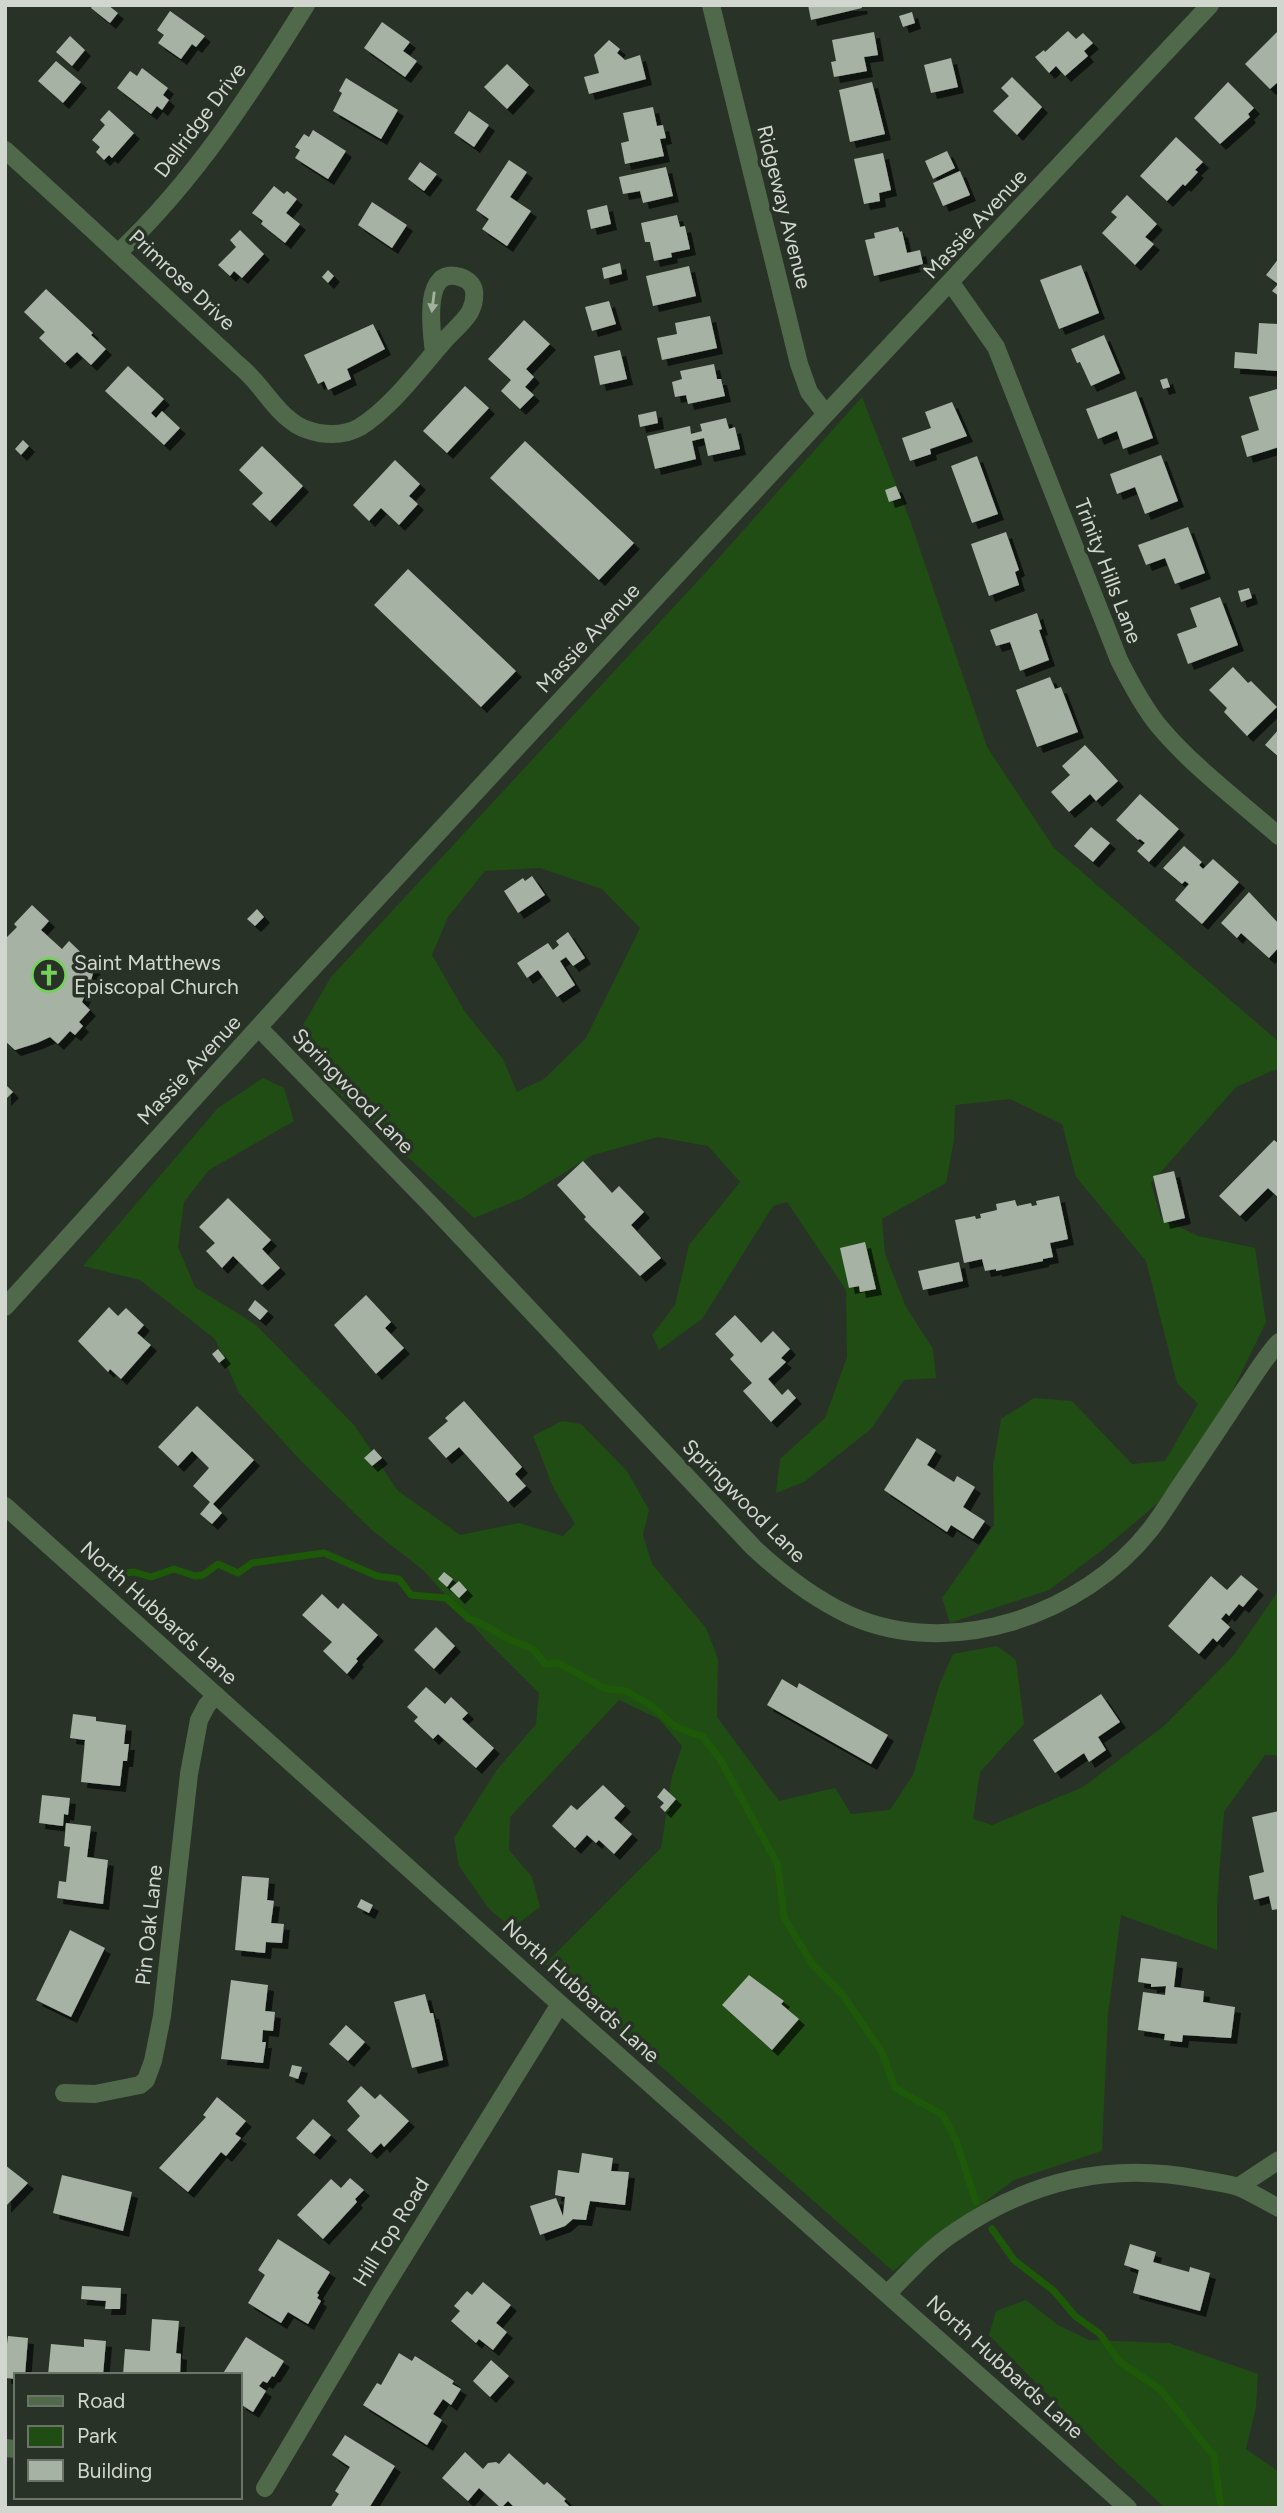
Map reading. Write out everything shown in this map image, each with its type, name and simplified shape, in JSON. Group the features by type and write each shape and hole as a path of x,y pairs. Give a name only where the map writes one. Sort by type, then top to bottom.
{"street":[{"name":"Dellridge Drive","path":"119,252 180,188 217,141 306,5"},
{"name":"Ridgeway Avenue","path":"711,5 799,364 809,392 826,414"},
{"name":"Massie Avenue","path":"5,1307 826,414 1210,5"},
{"name":"Primrose Drive","path":"5,150 119,252 252,377 288,419 300,427 319,433 339,434 359,428 378,413 433,353"},
{"name":"Trinity Hills Lane","path":"951,283 996,348 1130,682 1175,744 1279,836"},
{"name":"Springwood Lane","path":"259,1028 432,1206 754,1548 815,1597 881,1626 932,1633 979,1630 1041,1612 1103,1577 1120,1563 1150,1530 1279,1342"},
{"name":"North Hubbards Lane","path":"5,1506 1128,2508"},
{"name":"Pin Oak Lane","path":"64,2093 95,2094 140,2085 150,2071 162,2016 189,1774 199,1720 216,1695"},
{"name":"Hill Top Road","path":"265,2488 379,2296 560,2004"},
{"path":"1238,2187 1279,2160"},
{"path":"888,2293 953,2233 993,2207 1041,2187 1092,2175 1132,2172 1174,2175 1238,2187 1279,2208"}],"green space":[{"path":"862,397 911,523 987,747 1054,848 1279,1042 1279,1068 1236,1087 1151,1183 1161,1218 1198,1236 1255,1248 1266,1322 1225,1406 1159,1502 1101,1551 1049,1590 950,1623 942,1598 994,1525 993,1466 1001,1419 1034,1398 1072,1401 1132,1464 1165,1461 1198,1404 1177,1383 1146,1261 1076,1177 1062,1124 1010,1099 955,1105 954,1140 946,1183 882,1219 885,1254 906,1307 933,1349 936,1378 904,1380 871,1429 804,1482 776,1493 780,1459 825,1418 847,1357 846,1290 787,1202 773,1206 702,1319 659,1350 652,1335 675,1305 689,1245 740,1182 708,1146 658,1137 593,1155 523,1198 474,1218 322,1078 303,1025 331,977 708,570","holes":["540,868 602,889 640,928 586,1038 544,1079 517,1092 503,1059 465,1012 432,955 448,917 485,871"]},
{"path":"263,1078 284,1088 294,1121 209,1170 184,1202 178,1247 195,1287 256,1325 355,1426 397,1490 460,1535 519,1523 563,1536 575,1524 554,1489 533,1436 562,1421 581,1424 627,1471 649,1510 643,1535 652,1564 706,1628 718,1659 717,1717 779,1801 835,1788 851,1814 890,1810 913,1775 940,1683 953,1654 997,1646 1016,1660 1024,1724 980,1772 973,1819 992,1825 1083,1787 1164,1726 1234,1655 1279,1590 1279,1755 1265,1755 1224,1812 1217,1903 1217,1950 1121,1915 1108,2014 1102,2151 1014,2180 893,2271 545,1964 661,1848 672,1776 682,1746 659,1719 619,1700 510,1817 509,1850 532,1877 540,1907 512,1928 489,1909 459,1866 454,1838 496,1771 536,1724 539,1693 486,1640 423,1570 373,1531 301,1461 239,1393 215,1339 140,1280 83,1266 218,1108"},
{"path":"1026,2300 1058,2325 1089,2340 1169,2343 1258,2374 1256,2407 1246,2449 1279,2472 1279,2508 1165,2508 1098,2446 989,2335 996,2311"}],"building":[{"path":"93,5 108,5 118,13 110,23 91,8"},
{"path":"808,5 861,5 862,8 811,20"},
{"path":"170,11 205,36 196,47 192,44 181,59 158,43 164,35 157,30"},
{"path":"912,12 915,23 903,27 899,16"},
{"path":"382,22 410,42 403,51 417,61 405,77 364,48"},
{"path":"1279,30 1279,81 1270,89 1245,64"},
{"path":"1068,31 1076,39 1083,33 1093,43 1084,51 1088,56 1065,76 1056,66 1049,73 1035,57 1044,50 1045,52"},
{"path":"874,32 878,55 864,57 867,71 834,77 831,62 836,61 832,40"},
{"path":"70,36 85,50 72,66 56,52"},
{"path":"609,40 620,49 617,53 625,60 640,55 646,79 589,94 584,77 599,73 594,55"},
{"path":"951,58 958,87 931,93 924,65"},
{"path":"56,61 81,82 63,103 38,81"},
{"path":"507,64 529,85 507,109 484,87"},
{"path":"142,68 168,88 163,95 169,100 162,110 157,106 151,114 117,88 130,71 137,76"},
{"path":"1012,77 1042,107 1017,135 993,111 1009,96 1001,88"},
{"path":"346,78 398,110 381,139 333,111"},
{"path":"872,82 885,134 850,142 839,90"},
{"path":"1228,82 1254,108 1248,114 1250,117 1220,144 1194,118"},
{"path":"653,107 657,126 663,125 666,138 660,139 664,156 625,164 621,143 629,141 623,113"},
{"path":"109,110 134,133 112,158 109,155 104,160 96,152 100,147 92,140 105,125 100,120"},
{"path":"469,111 489,125 474,147 454,133"},
{"path":"313,130 346,151 328,179 295,158 300,150 295,147 304,134 309,137"},
{"path":"1176,137 1203,162 1195,170 1198,172 1167,201 1140,176"},
{"path":"947,151 955,168 933,179 925,161"},
{"path":"883,153 891,190 879,193 880,201 864,204 854,159"},
{"path":"509,160 527,172 510,197 531,211 507,246 482,229 489,219 476,210"},
{"path":"420,162 437,174 424,191 408,179"},
{"path":"666,167 673,196 643,203 640,191 623,194 619,177"},
{"path":"960,171 970,195 943,206 933,183"},
{"path":"274,186 297,199 286,213 300,224 285,243 252,213"},
{"path":"1127,195 1157,224 1145,237 1154,244 1135,265 1102,233 1117,217 1111,212"},
{"path":"372,202 407,225 392,248 358,225"},
{"path":"607,205 611,224 591,229 587,210"},
{"path":"677,215 680,227 685,226 690,249 671,253 672,257 654,261 650,242 645,242 641,223"},
{"path":"898,227 900,232 902,231 907,253 920,250 923,264 874,276 865,240 875,238 874,233"},
{"path":"240,230 264,254 242,278 234,271 230,276 218,265 236,247 230,240"},
{"path":"1279,258 1279,296 1272,291 1278,284 1266,275"},
{"path":"620,263 622,274 604,279 602,268"},
{"path":"1081,265 1099,313 1059,329 1040,280"},
{"path":"689,266 696,296 653,306 646,276"},
{"path":"328,270 334,276 328,283 322,277"},
{"path":"46,289 93,333 91,335 106,349 91,365 77,352 65,363 39,338 45,332 24,312"},
{"path":"609,301 616,324 592,331 585,307"},
{"path":"710,316 717,348 662,360 657,338 677,334 675,323"},
{"path":"524,320 550,344 526,369 534,377 525,387 534,395 520,409 501,391 511,380 488,359"},
{"path":"1259,323 1279,324 1279,371 1234,368 1235,352 1257,354"},
{"path":"373,324 385,349 347,369 351,379 328,390 324,381 318,384 304,355"},
{"path":"1104,335 1120,373 1091,386 1071,349"},
{"path":"620,350 627,379 600,385 594,356"},
{"path":"714,364 725,396 688,404 686,395 675,397 672,382 682,379 680,371"},
{"path":"128,366 164,399 151,413 156,418 162,411 180,428 164,445 105,391"},
{"path":"1167,378 1170,387 1163,389 1160,380"},
{"path":"465,386 489,408 447,453 423,431"},
{"path":"1277,389 1279,447 1247,457 1241,436 1259,430 1249,397"},
{"path":"1136,391 1153,438 1123,449 1117,431 1098,439 1086,409"},
{"path":"952,402 967,436 930,449 931,454 910,461 902,438 931,428 925,412"},
{"path":"656,411 658,423 640,427 638,415"},
{"path":"726,418 729,429 735,427 740,449 708,456 704,438 692,441 696,459 655,469 647,436 690,426 691,434 702,431 700,424"},
{"path":"23,440 29,446 21,455 15,449"},
{"path":"525,441 634,543 599,580 490,478"},
{"path":"262,446 303,486 270,521 252,504 263,493 239,470"},
{"path":"1161,455 1178,501 1145,514 1135,487 1117,494 1110,474"},
{"path":"977,456 998,514 972,523 951,466"},
{"path":"395,460 420,484 409,496 418,504 399,525 381,508 369,521 353,505"},
{"path":"896,486 901,498 889,502 885,490"},
{"path":"1188,527 1205,573 1175,584 1165,558 1146,565 1138,545"},
{"path":"1006,532 1019,570 1015,572 1019,585 989,596 971,544"},
{"path":"408,569 516,671 481,707 374,605"},
{"path":"1249,588 1252,598 1241,602 1238,591"},
{"path":"1220,597 1238,645 1188,664 1177,634 1197,627 1190,608"},
{"path":"1037,613 1042,629 1039,630 1049,660 1020,671 1010,642 996,646 990,630"},
{"path":"1233,667 1277,707 1247,736 1224,712 1227,708 1209,690"},
{"path":"1050,677 1055,689 1061,687 1078,732 1037,747 1016,690"},
{"path":"1279,729 1279,757 1265,745"},
{"path":"1085,745 1118,781 1096,801 1090,794 1069,812 1051,792 1070,775 1062,766"},
{"path":"1140,794 1179,829 1149,862 1137,851 1145,843 1116,820"},
{"path":"1091,827 1110,843 1093,862 1074,846"},
{"path":"1184,846 1202,862 1199,865 1203,869 1213,859 1239,882 1202,924 1175,900 1189,884 1185,881 1182,884 1163,868"},
{"path":"532,876 545,895 518,913 504,891 523,878 525,881"},
{"path":"1249,892 1279,924 1279,947 1269,958 1241,933 1237,938 1221,923"},
{"name":"Saint Matthews Episcopal Church","path":"32,905 49,921 41,930 62,949 69,941 95,966 82,1002 90,1010 79,1022 83,1026 75,1035 70,1031 58,1044 50,1037 15,1050 5,1041 5,939 17,927 14,924"},
{"path":"257,909 264,917 255,926 247,919"},
{"path":"568,932 585,958 573,966 566,957 560,961 575,985 557,997 538,970 527,978 517,963 548,943 553,950 559,945 556,941"},
{"path":"5,1084 13,1092 5,1100"},
{"path":"1274,1140 1279,1144 1279,1198 1268,1188 1240,1216 1219,1196"},
{"path":"583,1161 612,1193 619,1186 644,1212 631,1225 661,1258 640,1276 584,1219 586,1217 557,1185"},
{"path":"1174,1171 1185,1218 1164,1223 1153,1176"},
{"path":"1059,1196 1068,1239 1050,1243 1053,1257 996,1271 985,1271 982,1259 964,1263 955,1220 975,1216 976,1219 981,1218 980,1214 997,1210 996,1204 1015,1200 1017,1206 1031,1203 1032,1206 1037,1205 1036,1201"},
{"path":"228,1198 271,1240 262,1249 280,1268 262,1285 233,1256 222,1268 206,1251 215,1243 199,1227"},
{"path":"865,1242 876,1289 860,1292 859,1286 849,1288 840,1248"},
{"path":"959,1262 963,1281 923,1290 918,1271"},
{"path":"366,1295 391,1322 385,1328 404,1348 376,1374 334,1325"},
{"path":"255,1300 268,1311 260,1320 248,1310"},
{"path":"109,1307 118,1316 126,1308 144,1325 137,1333 151,1345 121,1379 110,1369 108,1372 78,1341"},
{"path":"735,1315 761,1343 773,1331 790,1349 781,1358 786,1362 768,1379 782,1395 788,1389 796,1398 771,1422 743,1391 752,1383 730,1359 734,1355 715,1334"},
{"path":"218,1349 225,1358 219,1363 212,1354"},
{"path":"464,1401 522,1467 515,1474 526,1486 508,1502 459,1447 446,1458 428,1438 448,1421 445,1418"},
{"path":"197,1406 254,1460 213,1504 222,1513 212,1524 200,1514 210,1502 193,1486 209,1468 192,1451 178,1466 158,1447"},
{"path":"917,1438 936,1450 927,1465 954,1482 957,1476 975,1487 963,1507 985,1521 973,1539 951,1525 947,1532 884,1490"},
{"path":"374,1449 382,1458 372,1466 364,1458"},
{"path":"444,1572 453,1579 447,1587 438,1579"},
{"path":"1241,1575 1258,1589 1243,1607 1239,1604 1229,1616 1226,1613 1221,1619 1230,1627 1217,1642 1213,1638 1199,1654 1168,1626 1211,1576 1227,1590"},
{"path":"459,1581 467,1590 459,1598 450,1589"},
{"path":"322,1594 338,1609 343,1603 378,1635 356,1659 358,1661 347,1674 323,1651 332,1642 302,1615"},
{"path":"436,1627 455,1646 434,1669 414,1650"},
{"path":"782,1679 797,1688 799,1683 888,1735 871,1764 767,1705"},
{"path":"426,1687 445,1704 451,1697 468,1713 462,1719 494,1748 476,1768 438,1734 433,1739 414,1721 418,1717 407,1707"},
{"path":"1101,1694 1120,1722 1098,1737 1106,1750 1089,1762 1084,1753 1055,1773 1033,1740"},
{"path":"73,1714 96,1717 96,1721 126,1725 124,1744 129,1744 127,1761 123,1761 120,1786 81,1782 85,1740 70,1738"},
{"path":"603,1785 625,1806 614,1818 632,1834 614,1854 599,1840 596,1843 587,1835 575,1848 552,1826 571,1805 577,1810"},
{"path":"664,1788 676,1799 665,1812 660,1807 664,1803 657,1797"},
{"path":"42,1795 70,1798 68,1815 64,1814 63,1826 39,1823"},
{"path":"1279,1811 1279,1909 1272,1910 1269,1896 1254,1900 1249,1876 1264,1872 1252,1817"},
{"path":"66,1823 91,1826 87,1857 108,1860 103,1904 57,1898 59,1881 66,1882 70,1847 64,1846"},
{"path":"242,1876 269,1878 267,1900 274,1901 271,1923 284,1924 282,1943 266,1942 265,1953 235,1950"},
{"path":"361,1899 373,1905 369,1913 357,1907"},
{"path":"70,1930 105,1948 71,2017 36,2000"},
{"path":"1141,1958 1177,1962 1174,1987 1204,1991 1203,2002 1235,2007 1231,2038 1183,2035 1182,2042 1164,2040 1165,2034 1138,2030 1143,1992 1165,1995 1166,1986 1151,1987 1151,1984 1138,1982"},
{"path":"749,1975 784,2001 781,2004 799,2019 772,2050 722,2005"},
{"path":"231,1980 268,1985 265,2011 275,2012 273,2031 263,2030 262,2042 266,2042 263,2063 221,2059"},
{"path":"425,1994 430,2013 433,2013 443,2060 412,2068 394,2002"},
{"path":"346,2025 365,2042 348,2061 329,2044"},
{"path":"292,2065 302,2067 298,2079 289,2076"},
{"path":"361,2086 375,2099 380,2094 409,2121 384,2147 381,2143 371,2153 347,2130 360,2116 347,2101"},
{"path":"217,2097 246,2121 235,2134 241,2138 226,2156 221,2152 188,2192 159,2168 206,2117 203,2115"},
{"path":"313,2119 331,2135 314,2154 296,2138"},
{"path":"582,2153 613,2158 611,2171 629,2172 625,2205 590,2201 586,2220 573,2219 565,2226 540,2235 530,2206 556,2198 563,2216 565,2197 555,2195 558,2170 579,2173"},
{"path":"5,2165 28,2183 5,2207"},
{"path":"62,2175 132,2192 123,2231 53,2213"},
{"path":"350,2178 364,2190 355,2199 357,2202 323,2239 297,2215 331,2179 341,2188"},
{"path":"278,2239 330,2272 317,2293 317,2298 321,2301 308,2324 288,2312 281,2323 248,2303 265,2275 258,2270"},
{"path":"1130,2244 1156,2252 1153,2262 1189,2272 1190,2267 1210,2273 1200,2311 1133,2293 1139,2270 1124,2265"},
{"path":"483,2282 511,2305 496,2323 507,2332 493,2350 479,2339 476,2343 451,2321 460,2311 454,2306 467,2291 472,2295"},
{"path":"82,2286 121,2288 120,2309 105,2309 106,2301 81,2299"},
{"path":"152,2319 179,2321 176,2353 181,2354 180,2373 123,2373 125,2349 150,2351"},
{"path":"8,2336 28,2338 25,2373 14,2373 14,2379 5,2378"},
{"path":"246,2337 284,2361 274,2377 267,2383 263,2381 259,2386 266,2391 253,2412 242,2405 242,2373 223,2373"},
{"path":"84,2339 106,2341 103,2373 48,2373 51,2344 84,2347"},
{"path":"399,2353 412,2361 415,2356 454,2381 452,2384 461,2389 451,2405 443,2399 433,2414 442,2420 427,2445 363,2405 377,2383 381,2385"},
{"path":"491,2360 509,2376 490,2397 473,2381"},
{"path":"345,2435 395,2466 369,2508 330,2508 339,2494 335,2491 350,2467 332,2455"},
{"path":"465,2452 483,2469 488,2463 499,2464 509,2453 544,2485 547,2482 566,2499 564,2501 571,2508 515,2508 508,2501 501,2508 479,2488 468,2501 442,2478"}],"waterway":[{"path":"110,1575 134,1572 151,1577 174,1569 195,1576 203,1575 218,1564 238,1573 252,1563 324,1553 377,1576 399,1579 411,1595 446,1598 469,1619 533,1649 545,1664 558,1663 604,1688 626,1691 652,1706 674,1726 703,1737 720,1759 778,1865 784,1918 813,1965 842,1994 882,2052 895,2088 943,2115 956,2140 976,2202"},
{"path":"992,2229 1014,2260 1054,2291 1075,2316 1100,2334 1119,2361 1161,2390 1214,2456 1221,2508"}],"place":[{"name":"Saint Matthews Episcopal Church","path":"49,975"}]}
